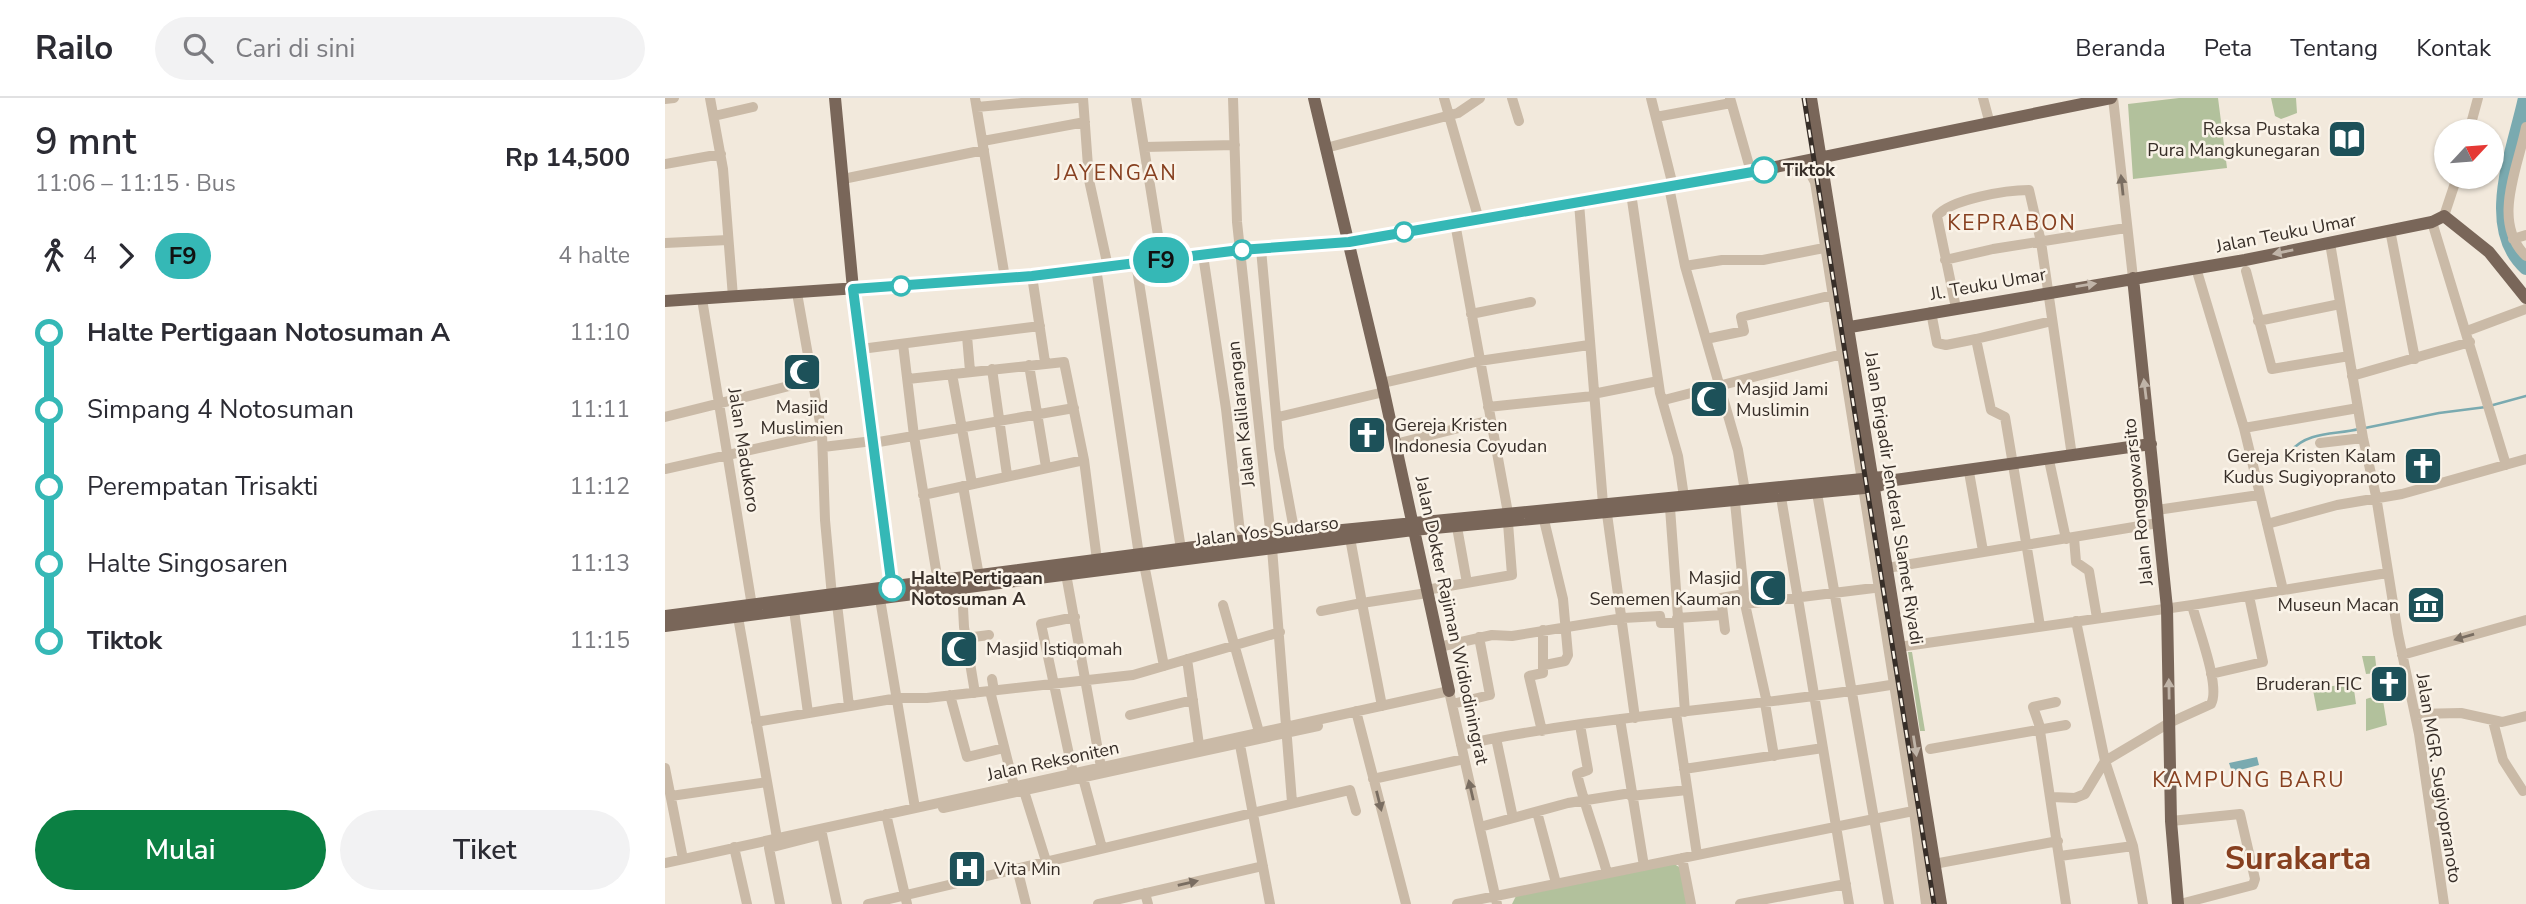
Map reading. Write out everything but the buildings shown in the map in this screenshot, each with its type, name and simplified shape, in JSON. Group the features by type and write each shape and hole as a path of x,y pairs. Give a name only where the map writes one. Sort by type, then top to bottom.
{"main road":[{"path":"835,98 853,289"},
{"name":"Jalan Dokter Rajiman Widiodiningrat","path":"1314,98 1383,388 1450,698"},
{"name":"Jalan Brigadir Jenderal Slamet Riyadi","path":"1811,98 1822,158 1830,246 1838,293 1850,327 1847,353 1858,423 1887,568 1883,587 1899,647 1899,684 1919,810 1934,863 1941,904"},
{"path":"665,301 1032,276 1240,250 1349,242 1751,172 2112,98"},
{"path":"2444,216 2489,252 2526,298"},
{"name":"Jalan Teuku Umar","path":"2133,278 2330,243 2432,222 2444,216"},
{"name":"Jl. Teuku Umar","path":"1850,327 2133,278"},
{"name":"Jalan Ronggowarsito","path":"2133,278 2167,608 2171,821 2179,904"},
{"path":"1868,483 1969,472 2151,444"},
{"name":"Jalan Yos Sudarso","path":"665,617 737,612 1066,574 1181,549 1241,541 1271,542 1295,535 1508,518 1745,491 1868,483"},
{"name":"Jalan Yos Sudarso","path":"888,595 938,582 1097,560 1141,559 1271,542 1350,538 1412,526 1457,527 1508,518 1544,520 1605,508 1670,508 1735,502 1817,493 1868,483"},
{"name":"Jalan Yos Sudarso","path":"753,610 794,610 834,600"},
{"name":"Jalan Yos Sudarso","path":"665,626 737,612"}],"street":[{"path":"665,99 674,98"},
{"path":"710,98 721,154 733,297"},
{"path":"1005,278 976,100 1077,98"},
{"path":"1083,98 1089,180 1124,460 1141,559 1164,666"},
{"path":"1136,98 1162,260"},
{"name":"Jalan Kalilarangan","path":"1233,98 1240,250 1280,632 1292,802"},
{"path":"1444,98 1479,220"},
{"path":"1327,148 1450,114 1480,98"},
{"path":"1512,98 1519,121"},
{"path":"1651,98 1685,265 1738,450 1745,491"},
{"path":"1983,98 1990,124"},
{"name":"Jalan Ronggowarsito","path":"2112,98 2133,278"},
{"path":"2472,119 2478,98"},
{"path":"1656,117 1730,101 1751,172"},
{"path":"714,116 753,107"},
{"path":"843,180 1085,122"},
{"path":"2526,127 2508,204 2513,239 2526,256"},
{"path":"1144,147 1235,145"},
{"path":"665,164 721,154"},
{"path":"1685,265 1722,260 1763,260 1830,246 1815,182 1809,171"},
{"path":"2444,216 2453,189"},
{"path":"1956,307 1937,227 1937,216 1942,210 2006,193 2031,191 2072,456"},
{"path":"1631,193 1658,381 1680,467 1683,497"},
{"path":"1579,203 1593,395 1605,508 1623,618 1635,718"},
{"path":"2432,222 2469,336 2506,465"},
{"path":"1321,611 1513,575 1508,518 1455,223"},
{"path":"1945,260 2126,228"},
{"path":"2390,230 2414,359"},
{"path":"2513,239 2526,235"},
{"path":"665,243 728,240"},
{"name":"Jalan MGR. Sugiyopranoto","path":"2330,243 2362,435 2376,496 2387,573 2416,714 2444,904"},
{"path":"1261,248 1282,465 1295,535"},
{"path":"1203,255 1225,398 1241,541"},
{"path":"1136,264 1181,549"},
{"path":"2196,268 2244,428 2283,590"},
{"path":"2246,271 2274,370 2349,356"},
{"path":"1032,276 1045,362"},
{"path":"853,289 873,442 898,698 915,807"},
{"path":"797,293 822,434 834,600 849,706"},
{"path":"1664,400 1847,353 1838,293 1741,317 1744,331 1706,339"},
{"name":"Jalan Madukoro","path":"702,299 753,610"},
{"path":"1471,314 1531,302"},
{"path":"2258,321 2340,304"},
{"path":"2352,376 2414,359 2526,309"},
{"path":"1931,312 1937,343 1946,345 2052,321"},
{"path":"861,349 1040,326"},
{"path":"967,336 970,371"},
{"path":"1976,339 1991,410 2005,417 2040,626"},
{"path":"902,344 938,582"},
{"path":"1278,417 1479,360 1589,345"},
{"path":"908,379 1063,362 1084,460 1097,560"},
{"path":"1029,365 1046,467"},
{"path":"992,369 1007,475"},
{"path":"952,374 979,576"},
{"path":"665,416 813,380"},
{"path":"1488,407 1593,395 1658,381"},
{"path":"823,447 914,436 1074,408"},
{"path":"2244,428 2358,408"},
{"path":"1395,444 1491,420"},
{"path":"665,469 822,434"},
{"path":"2320,443 2362,435"},
{"path":"2267,524 2376,496 2402,494 2526,459"},
{"path":"923,495 1084,460"},
{"path":"2049,460 2076,562 2089,571 2097,618"},
{"path":"1263,468 1282,465"},
{"path":"1969,472 1983,551"},
{"path":"1461,745 1620,719 1766,703 1899,684 1868,483"},
{"path":"1817,493 1837,594 1889,904"},
{"path":"1781,497 1849,904"},
{"path":"2157,510 2261,500"},
{"path":"1735,502 1745,599 1774,756"},
{"path":"1670,508 1684,769 1697,855"},
{"path":"1544,520 1567,626 1568,658 1545,665"},
{"path":"1887,568 2158,523"},
{"path":"1457,527 1467,583"},
{"path":"1350,538 1382,706"},
{"path":"1899,647 2192,605 2387,573"},
{"path":"1066,574 1101,767"},
{"path":"962,587 966,638 975,693"},
{"path":"1725,630 1721,598 1798,599 1883,587"},
{"path":"2211,674 2263,662 2249,596"},
{"path":"1223,605 1259,732"},
{"path":"2052,797 2085,794 2105,761 2169,723 2211,704 2214,693 2211,674 2192,605"},
{"path":"794,610 808,713"},
{"path":"737,612 777,838"},
{"path":"1439,647 1479,637 1623,618 1660,615 1661,623 1722,615"},
{"path":"1073,773 1041,624 1075,617"},
{"path":"2402,655 2526,620"},
{"path":"2076,621 2105,761 2133,846 2143,904"},
{"path":"1542,731 1529,676 1543,673 1543,630"},
{"path":"756,722 898,698 975,693 1133,675 1280,632"},
{"path":"966,638 989,635"},
{"name":"Jalan Reksoniten","path":"665,863 734,847 765,845 777,838 887,817 915,807 1259,732 1285,730 1356,711 1490,695 1479,637"},
{"path":"1187,659 1199,745"},
{"path":"992,679 992,691 1014,786"},
{"path":"950,695 968,759 1004,748"},
{"name":"Jalan Dokter Rajiman Widiodiningrat","path":"1450,698 1496,900"},
{"path":"1129,715 1193,700"},
{"path":"2056,702 2033,707 2041,731 2066,904"},
{"path":"1356,711 1406,904"},
{"path":"2416,714 2461,713 2507,722 2526,716"},
{"path":"1620,719 1644,866"},
{"path":"765,845 887,817 1240,745 1285,730 1343,720"},
{"path":"2493,721 2503,760 2523,790"},
{"path":"1580,725 1591,770 1577,773 1583,801 1607,873"},
{"path":"1930,749 2066,725"},
{"path":"1496,738 1513,818"},
{"path":"1240,745 1270,904"},
{"path":"1684,769 1823,748"},
{"path":"1374,779 1464,759"},
{"path":"665,768 683,859"},
{"path":"1083,778 1102,848"},
{"path":"671,796 767,782"},
{"path":"868,904 906,899 1017,868 1350,790 1356,811"},
{"path":"1480,827 1583,801 1687,790"},
{"path":"1024,791 1046,861"},
{"path":"1457,904 1496,900 1556,883 1919,810 1926,904"},
{"path":"1537,812 1556,883"},
{"path":"2171,821 2240,814 2255,879 2253,885 2179,904"},
{"path":"887,817 906,899"},
{"path":"822,834 837,904"},
{"path":"1934,863 2058,841"},
{"path":"765,845 774,904"},
{"path":"765,845 780,904"},
{"path":"2060,856 2133,846"},
{"path":"734,847 747,904"},
{"path":"1682,858 1691,904"},
{"path":"1098,904 1262,866"},
{"path":"1017,868 1026,904"},
{"path":"1740,904 1846,884"},
{"path":"1145,893 1148,904"}],"green space":[{"path":"2179,98 2218,98 2227,168 2133,179 2128,104"},
{"path":"2271,98 2296,98 2297,113 2281,119 2275,116"},
{"path":"1908,652 1912,652 1925,731 1920,731"},
{"path":"2362,656 2375,656 2377,673 2366,674"},
{"path":"2353,682 2356,704 2317,711 2313,690"},
{"path":"2382,694 2387,725 2366,731 2366,699"},
{"path":"1671,862 1684,870 1690,904 1512,904 1516,896"}],"water":[{"path":"2257,757 2259,765 2232,772 2229,763"}],"waterway":[{"path":"2525,98 2509,164 2503,210 2505,231 2513,251 2526,268"},
{"path":"2493,405 2526,396"},
{"path":"2365,428 2439,413 2486,407"},
{"path":"2291,451 2305,440 2314,437 2359,429"}],"railway":[{"path":"1804,98 1934,904"}],"bus line":[{"name":"F9","path":"892,588 853,289 1032,276 1240,250 1349,242 1764,170"}],"place":[{"name":"Reksa Pustaka Pura Mangkunegaran","path":"2347,139"},
{"name":"Tiktok","path":"1764,170"},
{"name":"Masjid Muslimien","path":"802,372"},
{"name":"Masjid Jami Muslimin","path":"1709,399"},
{"name":"Gereja Kristen Indonesia Coyudan","path":"1367,435"},
{"name":"Gereja Kristen Kalam Kudus Sugiyopranoto","path":"2423,466"},
{"name":"Halte Pertigaan Notosuman A","path":"892,588"},
{"name":"Masjid Sememen Kauman","path":"1768,588"},
{"name":"Museun Macan","path":"2426,605"},
{"name":"Masjid Istiqomah","path":"959,649"},
{"name":"Bruderan FIC","path":"2389,684"},
{"name":"Vita Min","path":"967,869"}],"district":[{"name":"JAYENGAN","path":"1116,173"},
{"name":"KEPRABON","path":"2012,223"},
{"name":"KAMPUNG BARU","path":"2249,780"},
{"name":"Surakarta","path":"2298,858"}]}
